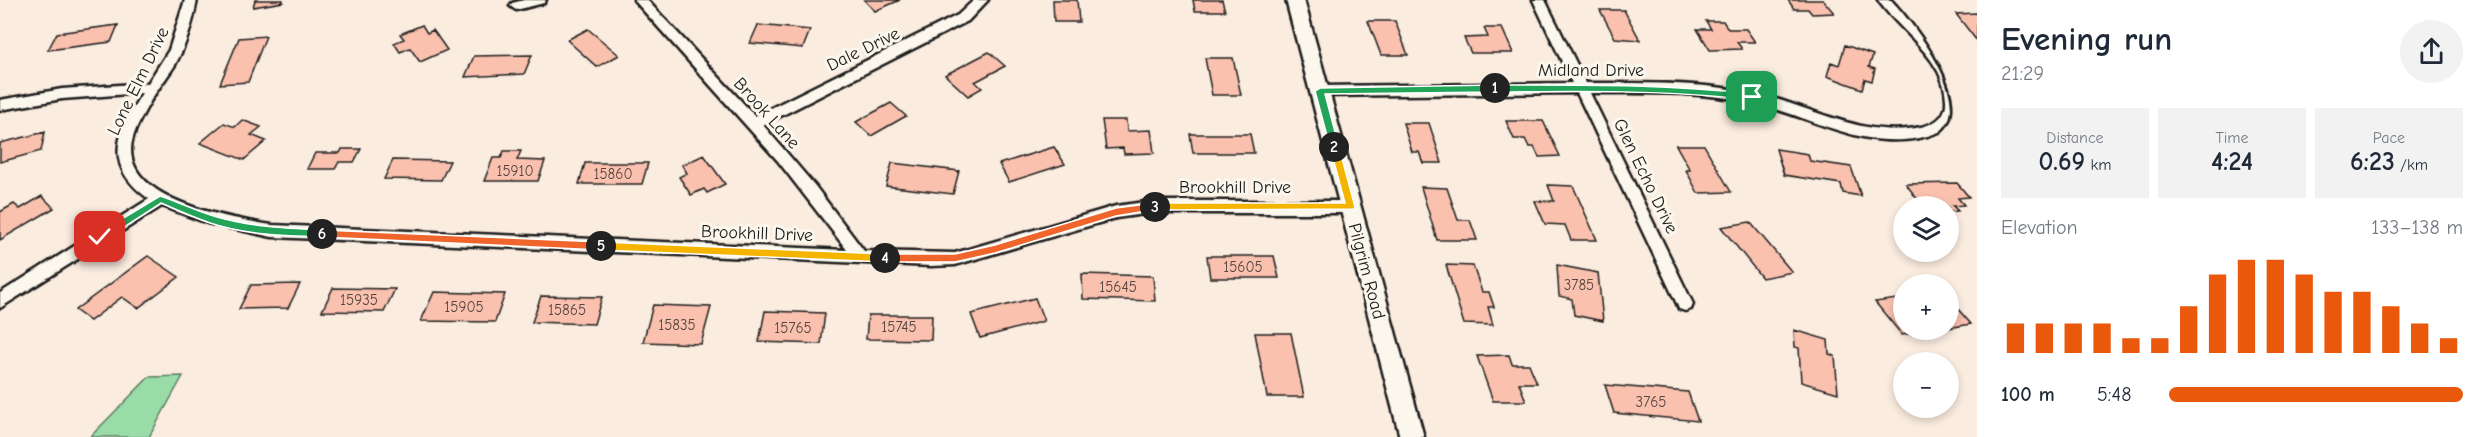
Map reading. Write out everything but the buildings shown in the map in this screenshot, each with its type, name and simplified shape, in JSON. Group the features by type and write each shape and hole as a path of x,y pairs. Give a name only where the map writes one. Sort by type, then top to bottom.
{"main road":[{"name":"Pilgrim Road","path":"1295,0 1412,437"}],"street":[{"name":"Lone Elm Drive","path":"160,199 136,181 127,166 124,150 129,133 152,87 169,63 186,21 191,0"},
{"path":"516,6 540,0"},
{"name":"Brook Lane","path":"640,0 754,123 838,224 860,257"},
{"name":"Dale Drive","path":"754,123 963,18 982,0"},
{"name":"Glen Echo Drive","path":"1539,0 1685,304"},
{"name":"Midland Drive","path":"1320,91 1580,88 1688,90 1740,95 1797,109 1851,129 1899,135 1921,133 1937,127 1949,117 1953,108 1954,91 1950,78 1884,0"},
{"path":"0,105 62,94 152,87"},
{"path":"0,301 160,199"},
{"name":"Brookhill Drive","path":"160,199 212,220 272,231 931,260 955,258 995,249 1116,212 1152,207 1350,207"}],"green space":[{"path":"183,376 149,437 90,437 149,377"}],"route":[{"path":"100,237 160,199 212,220 272,231 800,256 823,255 903,260 955,258 995,249 1116,212 1152,207 1197,205 1350,207 1320,91 1641,88 1752,97"}]}
